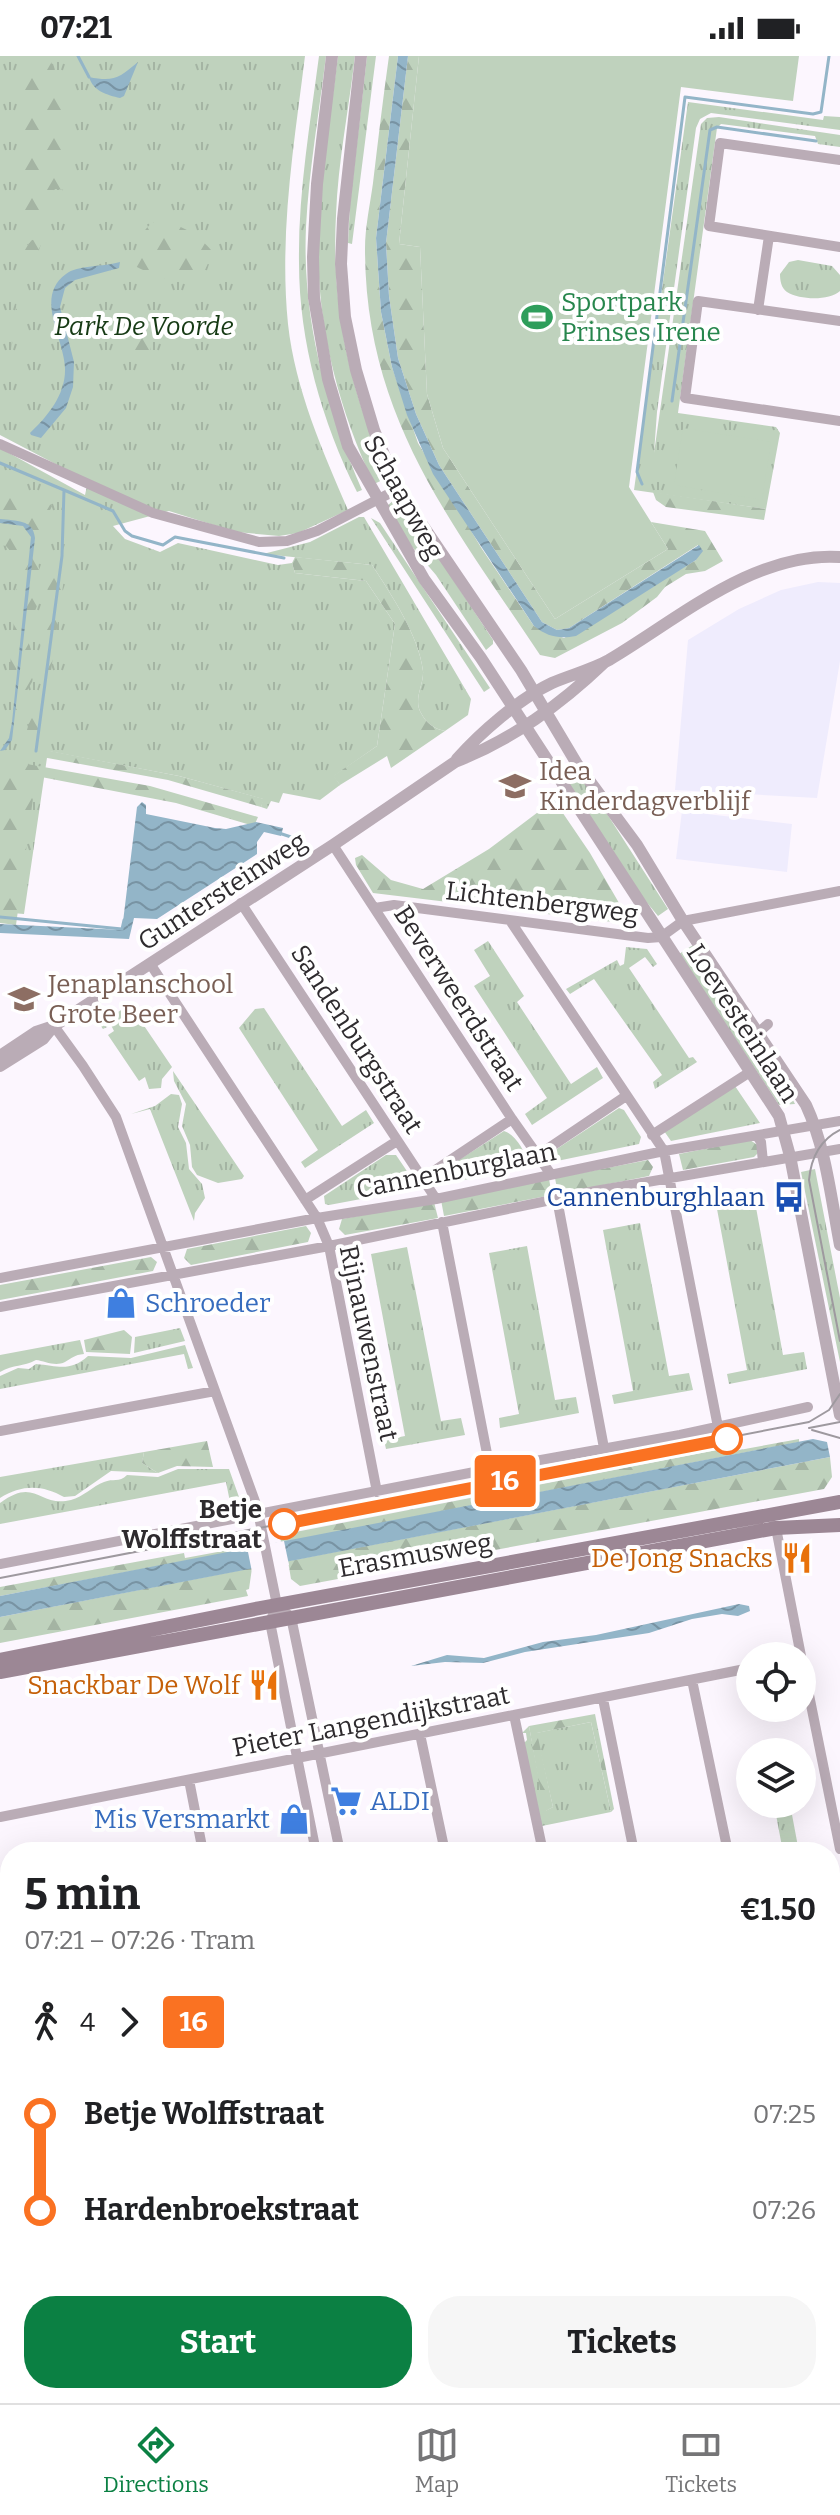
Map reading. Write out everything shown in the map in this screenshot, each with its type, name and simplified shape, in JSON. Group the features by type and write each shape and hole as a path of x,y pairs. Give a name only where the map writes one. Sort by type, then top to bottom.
{"main road":[{"name":"Erasmusweg","path":"0,1660 277,1605 840,1502"},
{"name":"Erasmusweg","path":"0,1672 776,1528 840,1525"}],"street":[{"name":"Schaapweg","path":"332,56 317,184 314,298 328,379 348,446 424,579 513,709 636,900"},
{"name":"Schaapweg","path":"361,56 341,264 345,317 356,370 374,430 398,489 535,694 577,764 629,833 659,883"},
{"path":"840,160 720,143 709,226 840,247"},
{"path":"758,310 769,236"},
{"path":"840,321 698,301 685,398 840,421"},
{"path":"0,444 153,513 259,542 287,541 317,531 398,489"},
{"path":"455,762 470,744 550,684 605,662 706,598 743,579 796,561 840,557"},
{"path":"455,762 510,737 546,713 605,662"},
{"name":"Guntersteinweg","path":"0,1056 151,965 455,762"},
{"name":"Beverweerdstraat","path":"333,845 550,1173"},
{"name":"Loevesteinlaan","path":"659,883 683,921 764,1028 806,1105 816,1126 823,1153 840,1245"},
{"name":"Lichtenbergweg","path":"375,908 394,905 511,922 661,937 683,921 840,891"},
{"name":"Loevesteinlaan","path":"636,900 779,1116 790,1156 840,1415"},
{"name":"Sandenburgstraat","path":"241,903 436,1199"},
{"path":"511,922 664,1151 718,1427"},
{"name":"Rijnauwenstraat","path":"151,965 317,1218 329,1246 377,1492"},
{"path":"54,1026 116,1117 259,1514 277,1605 270,1622 314,1842"},
{"name":"Guntersteinweg","path":"0,1066 43,1039 54,1026"},
{"path":"652,1135 750,1072"},
{"name":"Cannenburglaan","path":"537,1156 626,1096"},
{"name":"Cannenburglaan","path":"422,1179 512,1119"},
{"name":"Cannenburglaan","path":"0,1278 317,1218 436,1199 664,1151 840,1121"},
{"path":"757,1136 761,1142 763,1162"},
{"name":"Cannenburglaan","path":"305,1200 397,1141"},
{"name":"Cannenburglaan","path":"0,1307 329,1246 557,1199 840,1149"},
{"path":"557,1199 604,1448"},
{"path":"442,1222 490,1469"},
{"path":"0,1431 215,1391"},
{"path":"0,1564 718,1427 808,1407"},
{"path":"776,1528 799,1642"},
{"path":"277,1605 291,1617 338,1842"},
{"name":"Pieter Langendijkstraat","path":"0,1817 736,1671"},
{"path":"692,1680 726,1842"},
{"path":"603,1699 632,1842"},
{"path":"514,1715 541,1842"},
{"path":"815,1722 839,1842"},
{"path":"420,1734 443,1842"},
{"path":"189,1780 201,1842"}],"shaded area":[{"path":"818,582 840,583 840,661 817,798 675,790 688,640 739,609 781,590"},
{"path":"682,811 792,824 787,872 676,859"}],"green space":[{"name":"Park De Voorde","path":"0,56 305,56 287,223 288,324 303,396 348,510 298,533 279,536 236,532 169,511 113,526 125,539 160,552 178,543 278,565 292,563 295,573 366,581 395,624 377,746 334,776 340,785 320,800 283,793 279,803 271,801 267,809 261,807 263,799 179,776 48,751 24,914 0,912 0,448 85,495 88,481 0,435"},
{"path":"23,56 49,56 65,101 70,143 66,190 54,189 48,222 24,237 17,202 23,166"},
{"path":"319,56 326,56 307,206 308,295 319,362 327,394 362,490 357,492 323,410 308,352 300,293 300,211"},
{"path":"338,56 355,56 337,195 337,283 340,317 354,382 389,477 374,484 336,381 322,311 318,238 320,201"},
{"path":"367,56 376,56 352,244 348,243 350,204"},
{"path":"389,56 398,56 376,238 381,312 392,367 418,443 482,549 534,626 564,638 696,560 698,545 569,628 557,630 542,622 439,465 416,414 398,358 389,296 386,243 408,56 419,56 399,244 420,247 427,394 443,448 555,619 668,549 651,522 705,531 723,561 705,571 686,574 665,587 657,597 622,623 555,658 540,655 446,513 397,417 380,365 369,310 365,241"},
{"name":"Sportpark Prinses Irene","path":"419,56 799,56 793,101 681,87 629,487 668,549 555,619 443,448 427,394 420,247 399,244"},
{"path":"688,102 823,120 824,116 840,117 840,130 711,113 700,119 696,128 654,453 701,124 707,118 719,117 840,135 840,147 818,144 815,136 721,124 717,128 678,413 776,427 780,433 766,509 634,490"},
{"path":"155,221 171,223 186,230 211,250 201,274 181,281 135,266 152,250 152,244 143,244 143,237"},
{"path":"44,239 27,272 11,349 23,250 32,240"},
{"path":"798,260 832,266 840,275 840,291 814,298 787,292 782,286 780,274 789,262"},
{"path":"133,322 140,323 150,343 150,353 143,362 132,361 124,352 125,327"},
{"path":"683,428 771,442 762,500 674,485"},
{"path":"0,489 42,496 52,506 39,534 36,555 41,577 40,598 28,629 28,642 36,665 32,682 18,706 16,742 12,740 35,533 26,522 0,519"},
{"path":"653,492 766,509 764,520 666,507 656,500"},
{"path":"395,499 402,502 493,640 486,650 436,575 407,541 387,506"},
{"path":"364,517 471,699 468,715 445,731 431,725 421,713 418,697 423,671 416,644 372,565 263,554 310,542"},
{"path":"371,518 380,523 490,688 484,692"},
{"path":"0,523 23,526 31,537 16,674 9,678 19,561 6,546 0,545"},
{"path":"44,555 67,557 40,749 179,776 264,799 261,807 168,780 20,753 46,667 36,628 48,596"},
{"path":"295,557 372,565 416,644 423,671 418,697 421,713 431,725 445,731 391,768 387,756 340,785 333,776 377,746 395,624 366,581 295,573 292,563"},
{"path":"10,761 150,786 258,817 254,826 176,803 36,776 16,925 0,923 0,763"},
{"path":"571,774 575,774 593,792 668,909 658,916 567,781"},
{"path":"554,800 626,915 621,923 373,893 356,865 355,858 362,855 391,880 423,889 489,849"},
{"path":"488,941 524,996 517,1002 571,1084 597,1067 603,1078 532,1125 525,1114 547,1098 474,986 490,976 474,950"},
{"path":"693,945 795,1104 779,1105 679,954"},
{"path":"626,947 647,949 657,964 653,967 645,957 629,968 689,1058 693,1057 697,1062 655,1089 653,1082 662,1075 594,979 570,994 566,989 617,960 620,966 624,964"},
{"path":"130,1005 172,1067 162,1079 161,1088 149,1089 145,1077 139,1081 108,1035 114,1031 111,1025 103,1029 99,1023"},
{"path":"264,1008 342,1126 366,1110 374,1123 305,1168 301,1162 318,1150 239,1028 255,1009"},
{"path":"173,1071 244,1176 242,1179 218,1183 197,1175 192,1167 190,1145 182,1126 186,1104 174,1081"},
{"path":"735,1086 760,1123 671,1141 664,1131"},
{"path":"171,1094 179,1095 182,1104 178,1127 186,1143 189,1169 202,1184 205,1198 195,1213 194,1221 150,1109 131,1114 155,1106"},
{"path":"619,1108 624,1110 641,1137 639,1144 557,1161 552,1152"},
{"path":"504,1131 516,1140 525,1154 527,1163 521,1169 443,1184 438,1181 437,1174"},
{"path":"750,1140 759,1146 754,1157 683,1170 679,1154"},
{"path":"386,1155 396,1155 413,1180 409,1190 325,1204 324,1196"},
{"path":"648,1160 653,1167 649,1176 558,1194 555,1178"},
{"path":"815,1169 840,1298 840,1362 801,1172"},
{"path":"549,1179 552,1195 444,1216 441,1200"},
{"path":"434,1202 438,1218 345,1235 339,1229 342,1219"},
{"path":"755,1202 783,1355 804,1352 807,1369 729,1384 727,1374 747,1370 717,1209"},
{"path":"640,1223 669,1376 689,1373 693,1390 614,1404 612,1395 633,1391 603,1230"},
{"path":"306,1226 311,1233 308,1242 191,1265 184,1258 187,1249"},
{"path":"527,1246 555,1400 576,1397 579,1413 500,1428 499,1418 519,1414 489,1253"},
{"path":"407,1247 441,1421 461,1418 465,1435 386,1449 384,1440 405,1436 371,1254"},
{"path":"151,1257 157,1262 153,1271 0,1300 0,1285"},
{"path":"180,1328 185,1341 134,1353 135,1337"},
{"path":"124,1330 132,1337 130,1354 86,1352 84,1340"},
{"path":"80,1340 84,1354 65,1362 54,1364 36,1360 0,1372 0,1355"},
{"path":"185,1345 193,1368 188,1369 184,1354 0,1389 0,1376 18,1368 29,1369 36,1364 70,1366 88,1356 131,1358"},
{"path":"799,1439 799,1442 281,1542 280,1535 722,1449 723,1453"},
{"path":"207,1441 213,1467 177,1466 158,1473 142,1463 144,1452"},
{"path":"144,1452 142,1463 158,1473 111,1471 75,1496 64,1497 48,1490 24,1488 0,1498 0,1477"},
{"path":"830,1457 832,1477 824,1489 300,1586 291,1579 288,1561"},
{"path":"178,1469 229,1469 239,1497 236,1506 223,1508 223,1503 230,1502 226,1482 0,1524 0,1503 12,1495 30,1492 51,1500 71,1500 100,1484 127,1475 158,1477"},
{"path":"250,1546 248,1549 0,1596 0,1587 184,1553 185,1558"},
{"path":"252,1568 249,1589 246,1590 248,1596 0,1643 0,1617"},
{"path":"595,1714 614,1809 611,1812 591,1722 537,1733 553,1807 544,1812 529,1726"},
{"path":"591,1722 611,1812 542,1826 524,1743 526,1733 522,1733 529,1726 545,1811 553,1807 536,1733"},
{"path":"777,1818 793,1818 797,1842 781,1842"}],"water":[{"path":"398,56 408,56 386,243 389,296 398,358 416,414 439,465 542,622 557,630 569,628 699,545 703,551 696,560 576,636 554,636 534,626 433,474 407,415 392,367 381,312 376,238"},
{"path":"138,62 124,96 120,98 97,89 89,77 116,77"},
{"path":"120,262 119,268 75,280 65,288 60,307 74,362 73,387 66,408 41,438 31,435 55,404 65,378 51,306 57,283 77,269"},
{"path":"0,519 27,524 35,538 12,740 5,750 0,751 9,738 12,722 31,537 23,526 0,523"},
{"path":"142,802 146,805 146,814 215,828 226,829 256,822 283,828 281,836 264,832 257,842 257,854 157,919 134,918 129,939 0,933 0,924 122,930 137,807"},
{"path":"813,1439 827,1442 830,1457 0,1617 0,1596"},
{"path":"739,1604 749,1606 750,1611 738,1616 722,1614 692,1619 649,1633 525,1652 483,1663 445,1662 411,1666 447,1655 484,1658 543,1642 596,1635"}],"pier":[{"path":"284,1541 289,1565 252,1572 247,1547"}],"waterway":[{"path":"78,56 89,77"},
{"path":"642,484 637,472 685,97 813,114 821,112 829,56"},
{"path":"672,401 710,130 717,127 816,141"},
{"path":"0,463 64,490 62,556 36,751"},
{"path":"64,490 113,511 125,531 132,536 163,545 175,537 284,558"},
{"path":"279,833 300,840"},
{"path":"0,917 122,929 124,920"}],"tram line":[{"path":"840,1130 818,1150 809,1180 840,1341"},
{"path":"0,1578 809,1422 829,1410 840,1394"},
{"path":"809,1428 840,1422"},
{"path":"812,1430 840,1438"},
{"name":"16","path":"284,1524 727,1439"}],"place":[{"name":"Sportpark Prinses Irene","path":"537,317"},
{"name":"Idea Kinderdagverblijf","path":"515,786"},
{"name":"Jenaplanschool Grote Beer","path":"24,999"},
{"name":"Cannenburghlaan","path":"789,1197"},
{"name":"Schroeder","path":"121,1303"},
{"name":"Betje Wolffstraat","path":"284,1524"},
{"name":"De Jong Snacks","path":"797,1558"},
{"name":"Snackbar De Wolf","path":"264,1685"},
{"name":"ALDI","path":"346,1801"},
{"name":"Mis Versmarkt","path":"294,1819"}]}
